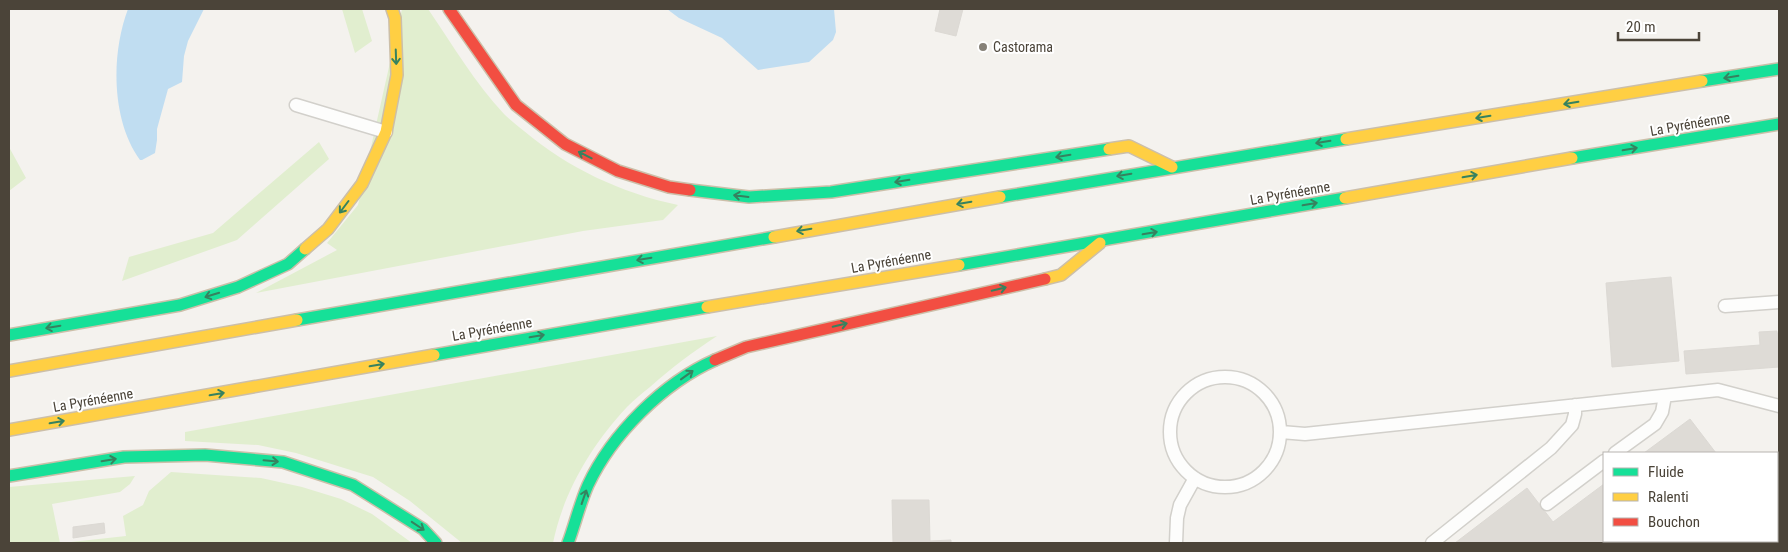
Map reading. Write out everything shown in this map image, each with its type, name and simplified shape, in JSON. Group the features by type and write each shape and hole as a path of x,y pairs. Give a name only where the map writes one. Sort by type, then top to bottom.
{"highway":[{"path":"9,335 180,306 238,287 288,264 328,229 362,184 386,132 396,75 395,18 392,9"},
{"path":"449,9 516,105 565,144 618,172 669,187 749,197 831,192 1128,146 1172,166"},
{"path":"9,371 1172,166 1779,69"},
{"name":"La Pyrénéenne","path":"9,430 574,330 1779,124"},
{"path":"568,543 588,485 616,438 655,399 697,368 746,347 1061,275 1102,241"},
{"path":"9,476 124,457 205,455 283,462 353,485 424,529 436,543"}],"lane":[{"path":"296,105 386,132"},
{"path":"1725,306 1779,302"},
{"path":"1217,377 1236,377 1254,384 1268,397 1278,414 1281,432 1278,449 1270,464 1259,476 1244,484 1228,487 1211,485 1195,478 1181,465 1172,448 1170,429 1174,411 1184,394 1199,382 1217,377"},
{"path":"1281,432 1305,434 1718,390 1779,406"},
{"path":"1616,452 1655,424 1662,412 1665,396"},
{"path":"1432,543 1551,448 1572,425 1575,405"},
{"path":"1547,504 1603,462"},
{"path":"1176,543 1177,518 1180,505 1195,478"}],"green space":[{"path":"342,9 362,9 372,41 355,53"},
{"path":"402,9 428,9 493,102 504,114 541,144 577,168 616,186 636,194 678,205 663,220 583,231 256,293 337,250 327,243 358,205"},
{"path":"319,142 329,159 237,240 122,281 129,257 213,233"},
{"path":"9,147 26,178 9,191"},
{"path":"717,336 666,373 632,402 614,421 591,453 572,488 564,506 553,543 462,543 410,501 373,477 296,453 258,445 185,441 185,432"},
{"path":"171,472 261,478 302,487 341,499 372,514 412,543 62,543 126,536 123,516 143,505 149,491"},
{"path":"135,476 130,484 120,492 52,504 60,543 9,543 9,487"}],"water":[{"path":"128,9 204,9 188,41 184,56 182,82 168,89 157,129 155,153 142,160 140,160 130,144 119,107 117,86 119,46 122,27"},
{"path":"667,9 834,9 836,32 833,40 809,62 758,70 722,38 679,18"}],"building":[{"path":"940,9 963,9 956,36 935,31"},
{"path":"1671,277 1679,361 1612,367 1606,283"},
{"path":"1777,331 1779,333 1779,367 1686,374 1684,351 1760,345 1759,332"},
{"path":"1690,419 1715,452 1645,452"},
{"path":"1603,485 1603,542 1778,542 1779,489 1779,543 1455,543 1527,488 1553,522"},
{"path":"892,500 929,500 930,541 951,540 951,543 893,543"},
{"path":"104,523 105,533 73,538 73,527"}],"traffic: fast":[{"path":"1702,81 1779,69"},
{"path":"1572,158 1779,124"},
{"path":"1000,197 1346,139"},
{"path":"690,190 749,197 831,192 1109,149"},
{"path":"959,265 1345,198"},
{"path":"297,320 774,237"},
{"path":"9,335 180,305 238,287 288,264 305,249"},
{"path":"434,355 707,307"},
{"path":"568,543 588,485 598,466 625,429 658,396 677,382 715,360"},
{"path":"9,476 124,457 205,455 283,462 353,485 423,529 436,543"}],"traffic: slow":[{"path":"305,249 328,229 362,184 386,132 397,75 395,18 392,9"},
{"path":"1346,139 1702,81"},
{"path":"1109,149 1129,146 1172,167"},
{"path":"1345,198 1572,158"},
{"path":"774,237 1000,197"},
{"path":"1045,279 1061,275 1100,243"},
{"path":"707,307 959,265"},
{"path":"9,371 297,320"},
{"path":"9,430 434,355"}],"traffic: jam":[{"path":"449,9 516,105 565,144 618,171 669,187 690,190"},
{"path":"715,360 746,347 1045,279"}],"place":[{"name":"Castorama","path":"983,47"}]}
